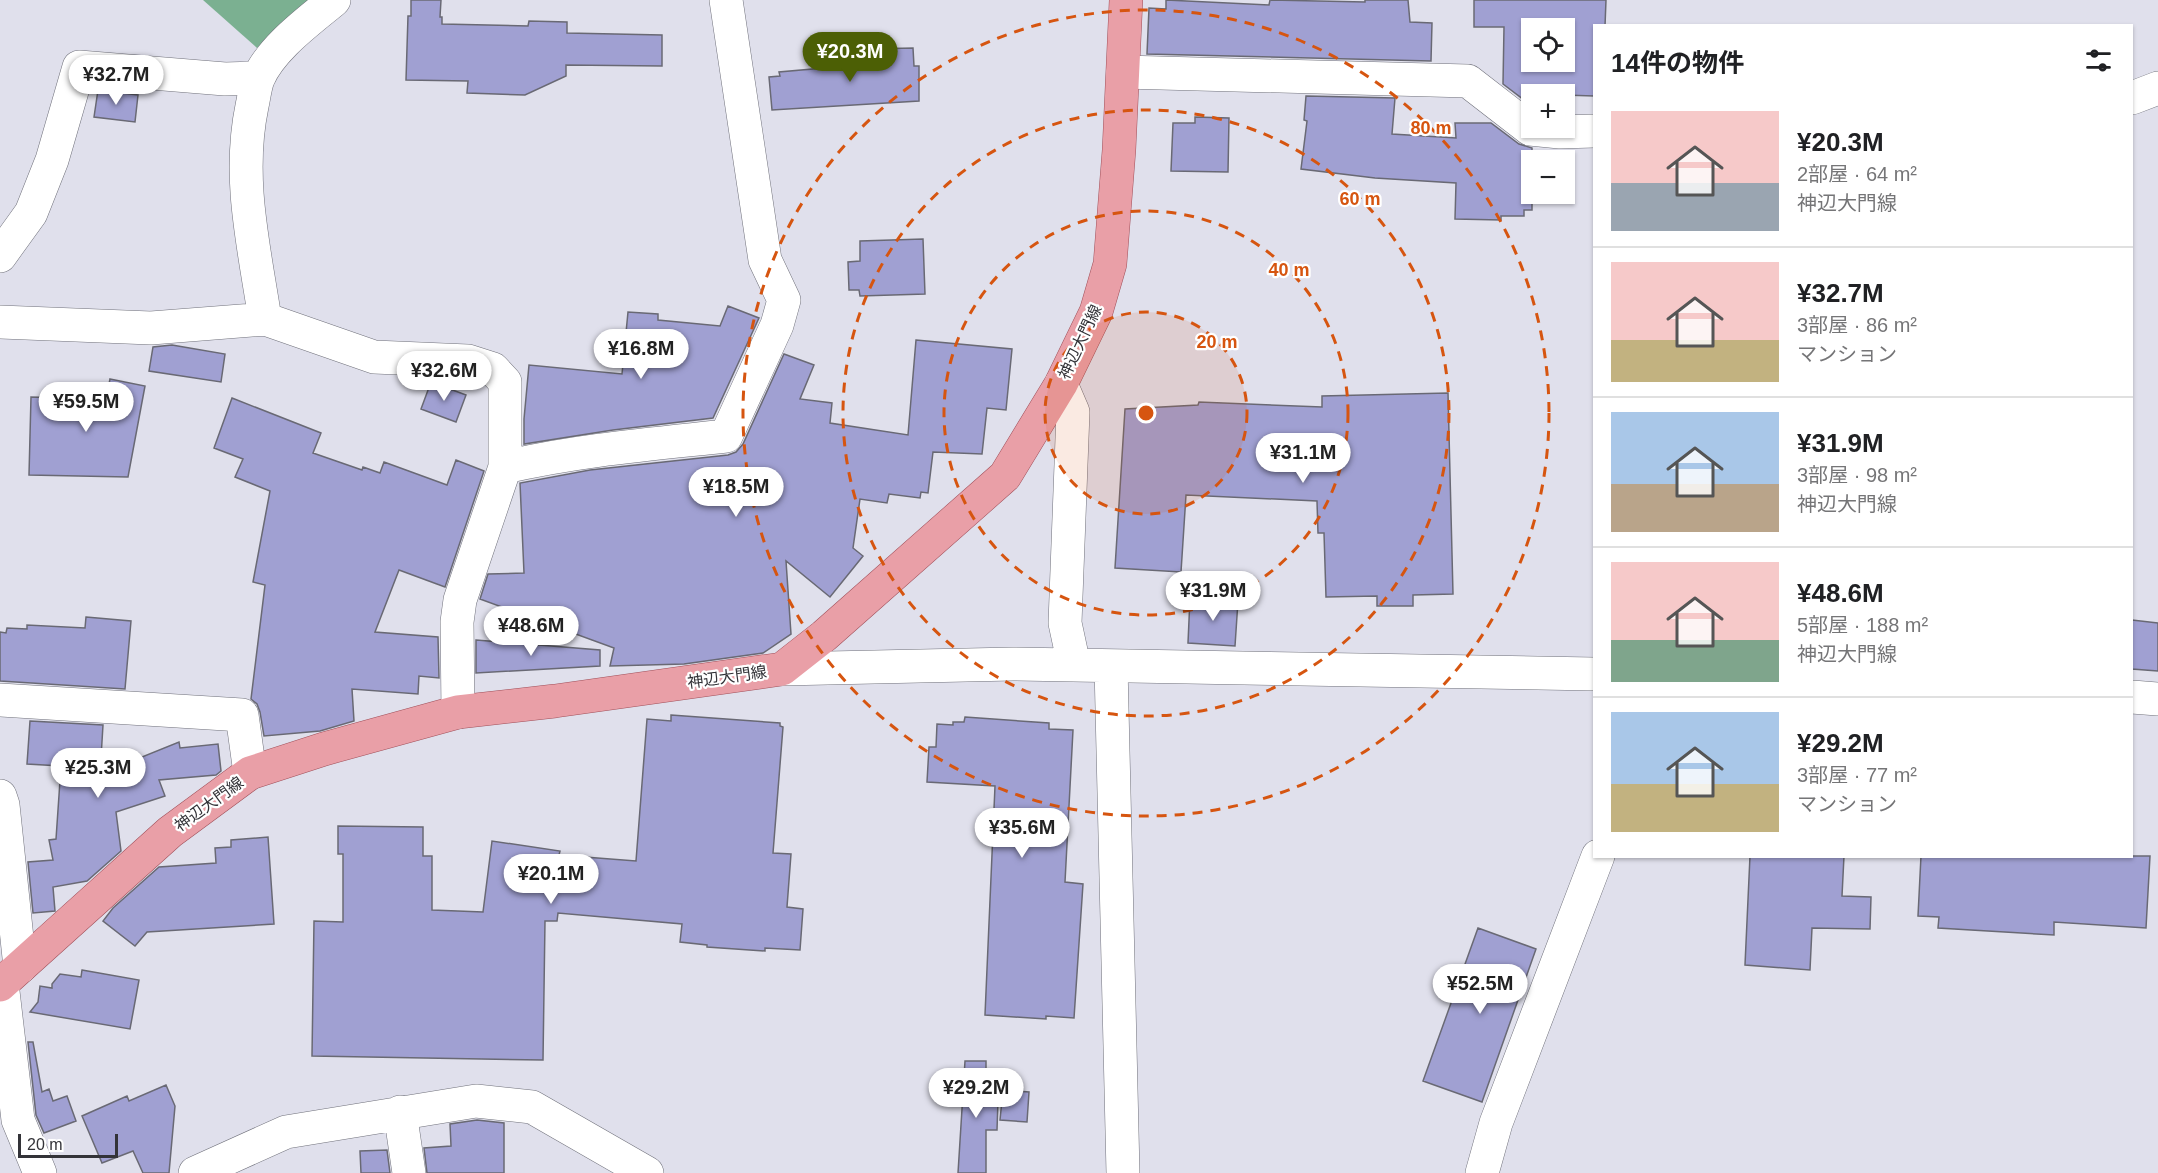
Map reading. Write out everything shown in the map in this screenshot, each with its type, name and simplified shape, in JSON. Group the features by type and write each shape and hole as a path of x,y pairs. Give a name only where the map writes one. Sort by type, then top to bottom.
{"main road":[{"name":"神辺大門線","path":"7,978 170,832 250,773 324,748 458,712 555,701 782,669 824,636 1005,476 1061,384 1096,312 1110,264 1123,72 1125,0"}],"street":[{"path":"265,319 245,186 246,140 258,78 280,46 334,0"},
{"path":"505,467 547,457 610,448 726,436 777,325 784,300 765,260 726,0"},
{"path":"0,256 30,213 52,160 79,67 225,79 258,78"},
{"path":"1123,72 1468,81 1530,129 1560,132 1593,131"},
{"path":"2133,98 2158,88"},
{"path":"0,322 152,327 265,319 374,357 468,362 493,369 505,382 505,467 460,600 458,712"},
{"path":"1061,384 1073,412 1065,623 1074,665"},
{"path":"782,669 1013,664 1593,674"},
{"path":"1112,666 1123,1173"},
{"path":"2133,697 2158,699"},
{"path":"0,700 242,715 250,773"},
{"path":"0,796 3,806 7,978 18,1120 40,1173"},
{"path":"1482,1173 1496,1123 1597,858"},
{"path":"195,1173 286,1132 476,1101 532,1107 647,1173"},
{"path":"400,1112 410,1173"}],"green space":[{"path":"203,0 309,0 257,48"}],"building":[{"path":"411,0 441,0 442,24 528,26 529,21 567,22 567,33 662,35 662,66 566,65 566,76 525,95 467,93 468,81 406,80 408,16 411,16"},
{"path":"1166,0 1269,5 1270,0 1365,2 1365,0 1408,0 1410,22 1432,23 1431,61 1147,54 1149,8 1166,9"},
{"path":"1474,0 1606,0 1605,24 1593,24 1593,96 1575,95 1575,84 1521,84 1521,98 1503,84 1504,27 1474,27"},
{"path":"913,48 914,66 919,66 919,101 772,110 769,77 780,76 779,72 869,64 869,49"},
{"path":"98,90 138,95 135,122 94,117"},
{"path":"1306,96 1395,98 1392,134 1456,138 1455,123 1491,123 1519,144 1532,148 1532,150 1521,150 1521,204 1532,204 1532,210 1524,210 1524,216 1501,216 1501,220 1455,219 1456,183 1375,178 1301,169 1307,121 1304,120"},
{"path":"1195,117 1229,118 1228,172 1171,171 1173,123 1195,123"},
{"path":"923,239 925,294 860,296 859,290 849,290 848,262 860,261 860,241"},
{"path":"728,306 759,318 713,418 524,444 529,365 622,374 628,312 658,314 658,320 720,326"},
{"path":"916,340 1012,349 1006,410 987,408 982,454 933,452 928,493 921,492 920,498 889,494 887,503 860,499 853,548 863,556 830,597 786,561 791,634 763,653 684,664 610,666 614,648 480,599 488,574 524,573 520,483 590,470 728,455 736,452 743,444 784,354 814,365 800,399 832,403 830,423 908,435"},
{"path":"172,345 225,354 221,382 149,371 153,347"},
{"path":"110,379 145,386 128,477 29,475 31,397 106,399"},
{"path":"431,382 466,395 456,422 421,409"},
{"path":"1448,393 1453,594 1413,595 1413,606 1377,606 1377,596 1326,597 1324,533 1318,533 1317,501 1186,495 1181,572 1115,568 1125,409 1198,405 1199,402 1322,407 1322,396"},
{"path":"232,398 321,433 313,453 362,470 363,467 380,473 384,462 447,485 456,460 484,471 445,587 399,570 375,632 438,637 439,678 419,676 418,694 352,689 354,721 320,731 264,736 260,712 257,704 251,699 265,585 253,582 270,491 235,477 243,459 214,448"},
{"path":"1190,598 1238,601 1235,646 1188,643"},
{"path":"86,617 131,621 125,689 0,681 0,632 6,633 7,628 27,629 27,625 85,628"},
{"path":"2133,620 2158,623 2158,671 2133,669"},
{"path":"476,640 600,650 600,666 476,673"},
{"path":"671,715 780,723 783,727 773,853 791,854 787,907 803,909 800,950 765,948 765,951 707,947 707,945 680,942 682,924 558,913 557,921 545,921 543,1060 312,1056 314,921 343,922 343,854 338,854 338,826 423,827 423,856 432,856 432,910 483,912 492,841 560,851 559,855 636,861 647,719 671,721"},
{"path":"965,717 1049,723 1049,729 1073,730 1065,882 1083,884 1074,1018 1046,1016 1046,1019 985,1015 995,786 927,782 929,747 936,747 937,724 953,725 953,722 964,722"},
{"path":"30,721 103,725 100,774 179,742 180,748 218,744 221,771 216,775 159,780 165,796 116,812 121,851 87,881 53,887 55,911 33,913 28,862 53,860 49,840 56,839 61,766 27,764"},
{"path":"268,837 274,924 147,932 135,946 103,921 113,908 159,867 216,863 215,848 231,847 231,840"},
{"path":"2133,856 2150,856 2146,928 2054,922 2054,935 1938,928 1939,917 1918,916 1921,858 2133,858"},
{"path":"1750,858 1844,858 1842,896 1871,897 1870,929 1812,928 1810,970 1745,965"},
{"path":"1478,928 1536,949 1482,1102 1423,1081"},
{"path":"82,970 139,980 130,1029 30,1012 38,1002 40,986 52,988 52,984 60,974 81,977"},
{"path":"28,1042 33,1042 42,1092 49,1089 53,1101 67,1096 76,1121 44,1133 36,1115"},
{"path":"965,1061 986,1061 986,1099 998,1100 997,1130 986,1130 986,1173 958,1173"},
{"path":"166,1085 175,1106 169,1173 143,1173 133,1151 102,1163 82,1116 127,1096 129,1101"},
{"path":"1003,1090 1029,1092 1027,1122 1000,1120"},
{"path":"477,1120 504,1123 504,1173 427,1173 424,1148 451,1146 450,1124"},
{"path":"387,1150 390,1173 361,1173 360,1151"}]}
